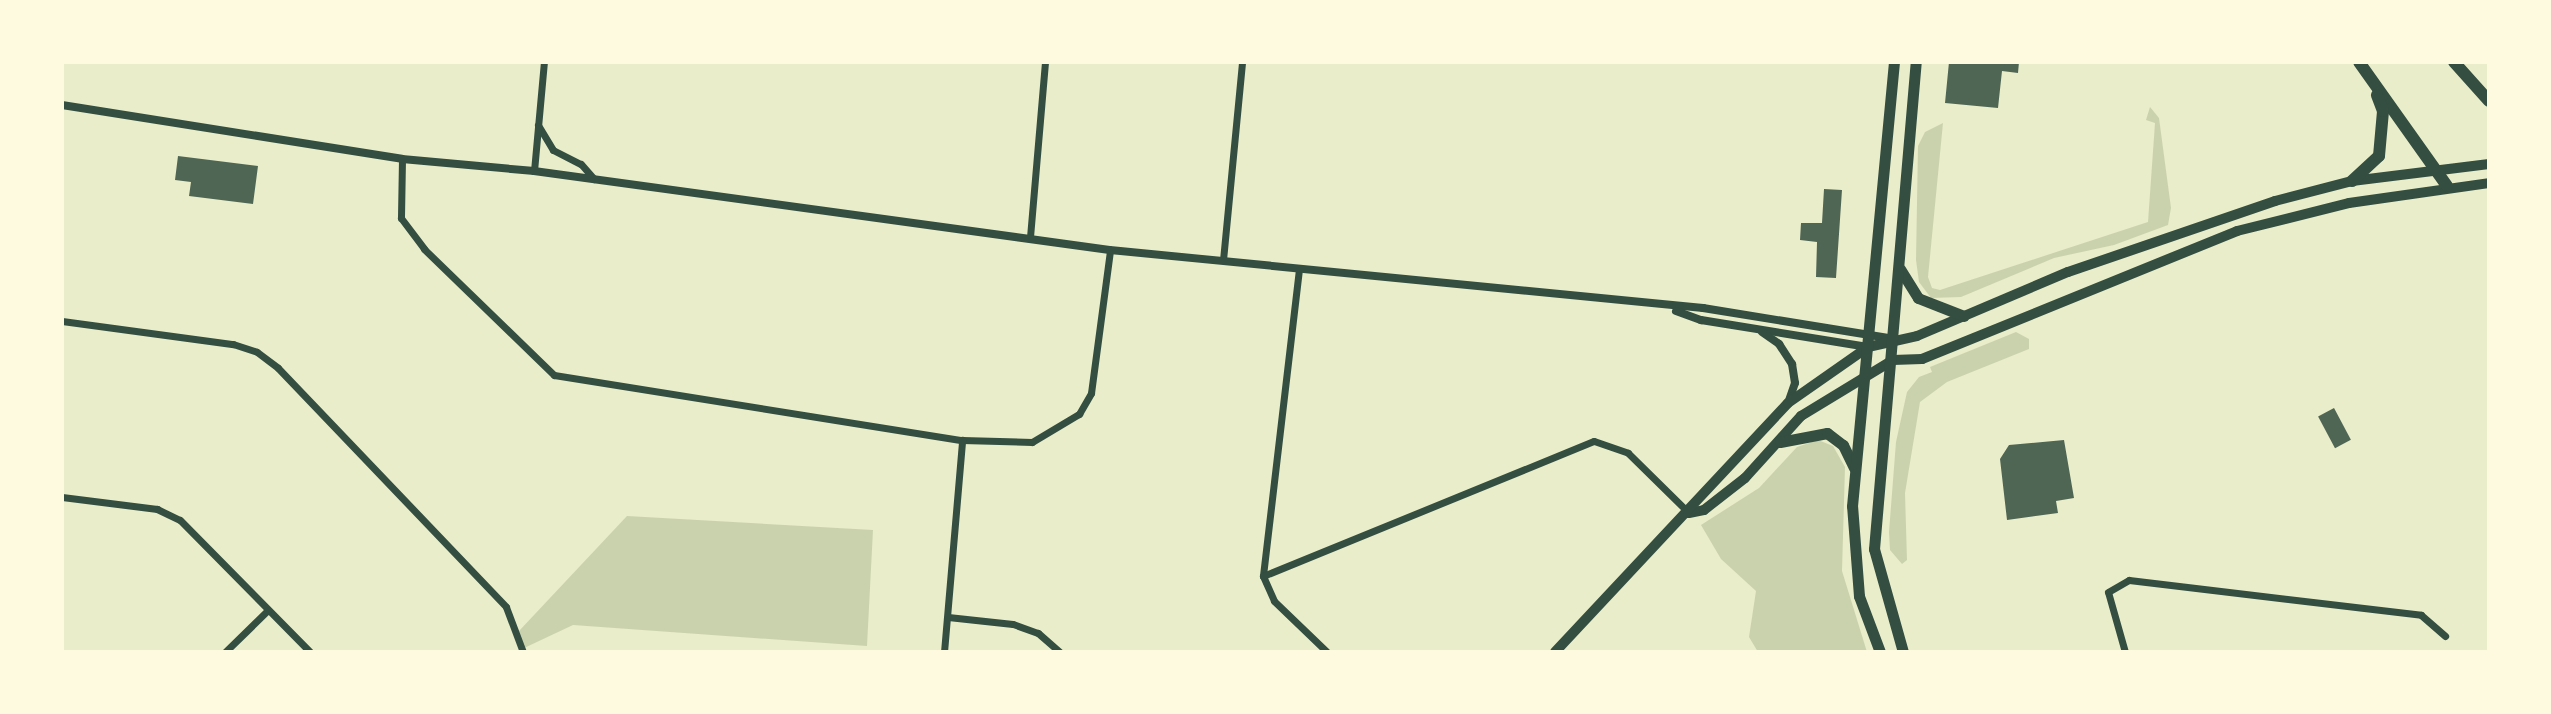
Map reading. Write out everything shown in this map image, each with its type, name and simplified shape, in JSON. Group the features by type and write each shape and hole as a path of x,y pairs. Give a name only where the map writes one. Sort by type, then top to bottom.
{"highway":[{"path":"2359,62 2447,186"},
{"path":"2454,62 2489,101"},
{"path":"2352,181 2379,156 2383,111 2372,81"}],"main road":[{"path":"1880,652 1859,596 1853,556 1856,473 1894,62"},
{"path":"1903,652 1874,549 1895,339 1916,62"},
{"path":"1555,652 1689,513 1693,501 1788,403 1868,347 1964,316 2177,234 2352,181 2489,164"},
{"path":"1689,513 1704,510 1780,442 1801,416 1866,373 1893,360 1922,359 2237,231 2302,212 2447,186 2489,183"},
{"path":"1899,269 1918,298 1964,316"},
{"path":"1868,347 1893,360"},
{"path":"1780,442 1827,433 1843,445 1856,473"}],"street":[{"path":"534,171 544,62"},
{"path":"1030,237 1045,62"},
{"path":"1223,260 1242,62"},
{"path":"62,105 402,159 534,171 1110,250 1667,308 1870,333 1895,339"},
{"path":"538,125 553,150 581,164 594,179"},
{"path":"402,159 401,218 424,249 554,375 962,440 1032,442 1079,414 1091,393 1110,250"},
{"path":"1299,269 1263,576 1274,601 1327,652"},
{"path":"1667,308 1701,320 1868,347"},
{"path":"62,321 233,344 267,360 506,607 523,652"},
{"path":"1758,329 1779,344 1792,364 1795,383 1788,403"},
{"path":"944,652 962,440"},
{"path":"1263,576 1594,441 1628,453 1689,513"},
{"path":"62,497 157,509 180,520 310,652"},
{"path":"2125,652 2108,592 2129,580 2421,615 2445,636"},
{"path":"225,652 268,610"},
{"path":"948,617 1013,624 1038,633 1060,652"}],"green space":[{"path":"2150,107 2159,118 2171,208 2168,225 2114,245 2054,258 1961,297 1931,298 1919,282 1916,260 1918,146 1925,132 1943,123 1928,277 1932,288 1940,290 2148,222 2155,123 2146,120"},
{"path":"2016,332 2029,339 2029,349 1947,382 1920,402 1905,493 1907,560 1902,564 1890,550 1889,532 1896,442 1907,392 1919,377 1932,372 1930,367"},
{"path":"1818,440 1833,446 1845,467 1842,571 1867,652 1758,652 1749,637 1756,591 1721,559 1701,525 1759,488 1797,447"},
{"path":"627,516 873,530 867,646 573,625 522,649 519,631"}],"building":[{"path":"1949,62 2019,62 2018,73 2002,71 1998,108 1945,103"},
{"path":"178,156 258,166 253,204 189,196 191,182 175,180"},
{"path":"1824,189 1842,190 1836,278 1816,277 1817,242 1800,240 1801,223 1822,223"},
{"path":"2334,408 2351,440 2335,448 2318,416"},
{"path":"2064,440 2074,498 2056,501 2058,513 2007,520 2000,459 2009,445"}]}
